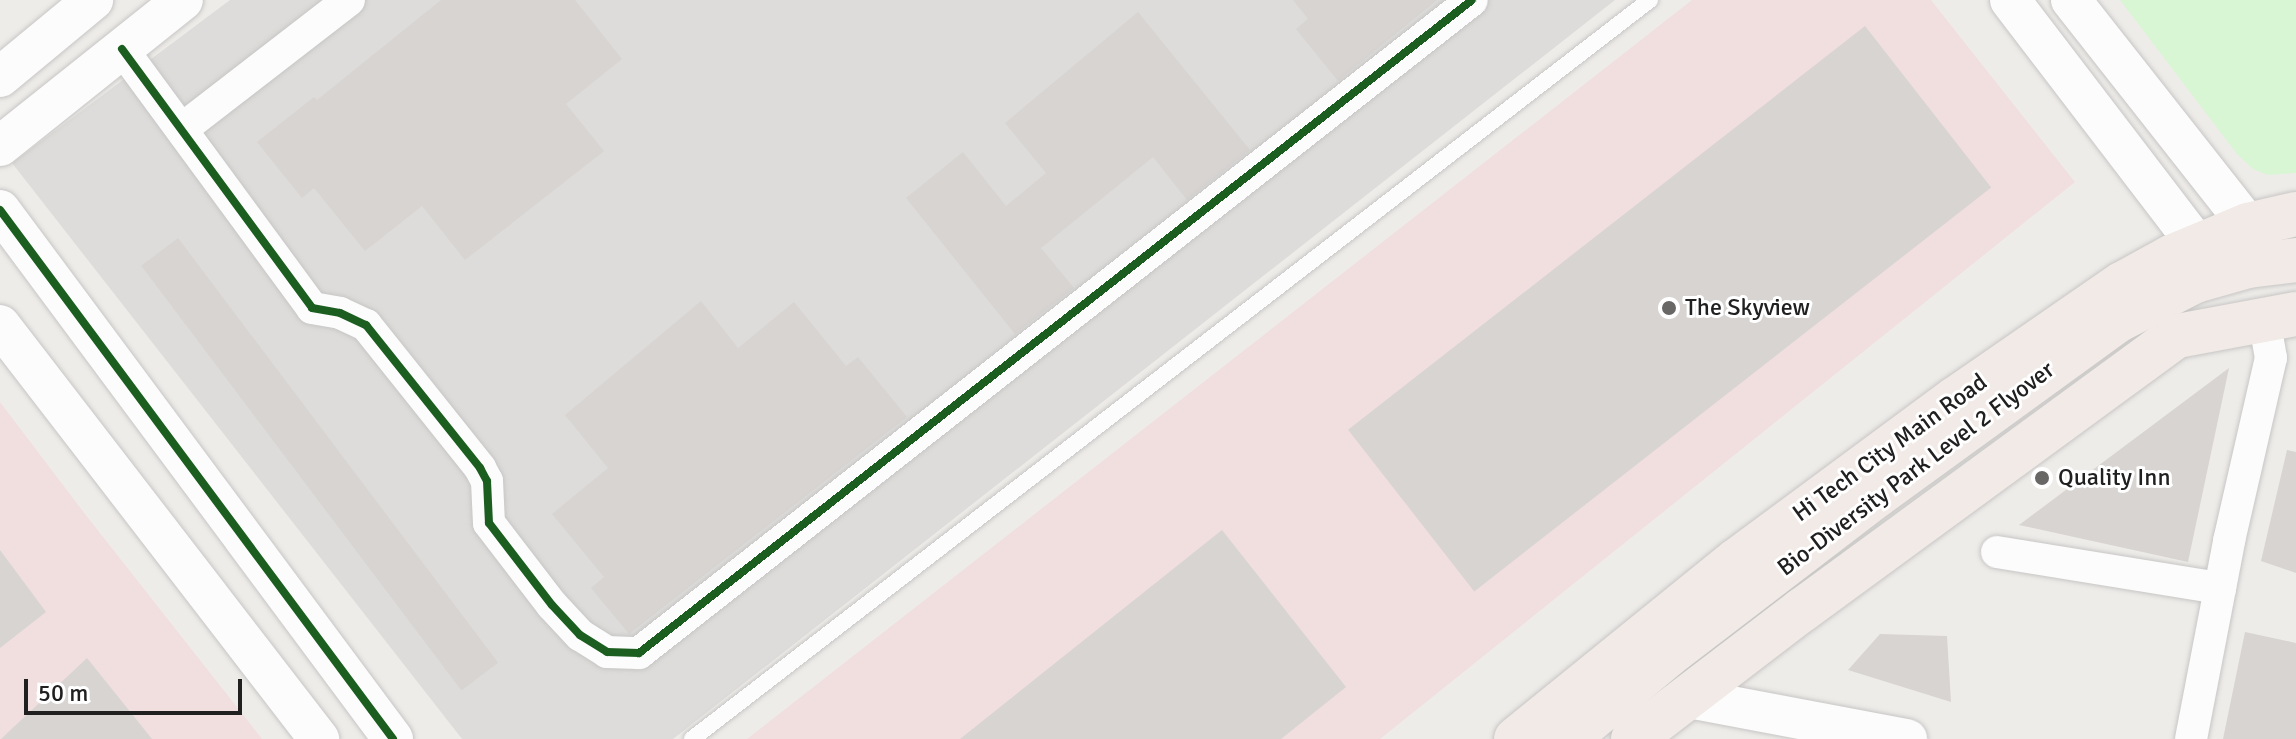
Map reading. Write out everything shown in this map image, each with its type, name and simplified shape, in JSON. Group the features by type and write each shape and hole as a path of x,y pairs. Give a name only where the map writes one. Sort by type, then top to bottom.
{"main road":[{"name":"Hi Tech City Main Road","path":"1516,739 1736,561 1955,399 2122,284 2171,257 2248,225 2296,214"},
{"name":"Bio-Diversity Park Level 2 Flyover","path":"1567,739 1668,655 1876,496 2117,321 2195,281 2248,266 2296,260"},
{"path":"1633,739 1802,610 2177,336 2280,317"}],"street":[{"path":"6,65 93,0"},
{"path":"0,146 183,0"},
{"path":"182,129 349,0"},
{"path":"122,49 312,308 340,313 366,325 471,456 487,481 489,523 494,534 552,605 580,635 607,652 639,653 1472,0"},
{"path":"2010,0 2199,247"},
{"path":"2071,0 2248,225"},
{"path":"0,210 393,739"},
{"path":"2191,739 2220,588 2280,317"},
{"path":"0,325 319,739"},
{"path":"1997,552 2220,588"},
{"path":"1689,698 1907,739"}],"lane":[{"path":"692,739 1650,0"}],"shaded area":[{"path":"230,0 1615,0 673,739 462,739 12,163"},
{"path":"1692,0 1931,0 2075,182 1380,739 747,739"},
{"path":"0,402 85,514 262,739 0,739"}],"green space":[{"path":"2120,0 2296,0 2296,173 2268,175 2253,169 2237,154"}],"building":[{"path":"441,0 575,0 622,59 566,104 604,151 465,260 422,206 365,251 314,188 302,198 257,142 314,97 317,100"},
{"path":"1293,0 1437,0 1338,81 1296,29 1308,19"},
{"path":"1138,12 1250,150 1187,200 1153,157 1041,248 1074,288 1015,334 906,198 963,152 1006,206 1046,173 1005,123"},
{"name":"The Skyview","path":"1865,26 1991,188 1474,591 1348,430"},
{"path":"178,238 498,663 461,691 141,266"},
{"path":"701,301 738,348 794,302 846,366 858,357 907,417 629,634 591,588 604,577 552,514 608,468 565,415"},
{"path":"2229,368 2188,562 2019,525"},
{"path":"2287,450 2296,452 2296,573 2261,561"},
{"path":"1222,530 1346,687 1281,739 960,739"},
{"path":"0,550 46,612 0,648"},
{"path":"2245,632 2296,643 2296,739 2223,739"},
{"path":"1880,634 1947,636 1951,702 1848,670"},
{"path":"87,658 152,739 1,739"}],"cycle path":[{"path":"122,49 312,308 340,313 366,325 480,468 487,481 489,523 552,605 580,635 607,652 639,653 1472,0"},
{"path":"0,210 393,739"}],"place":[{"name":"The Skyview","path":"1669,308"},
{"name":"Quality Inn","path":"2042,478"}]}
